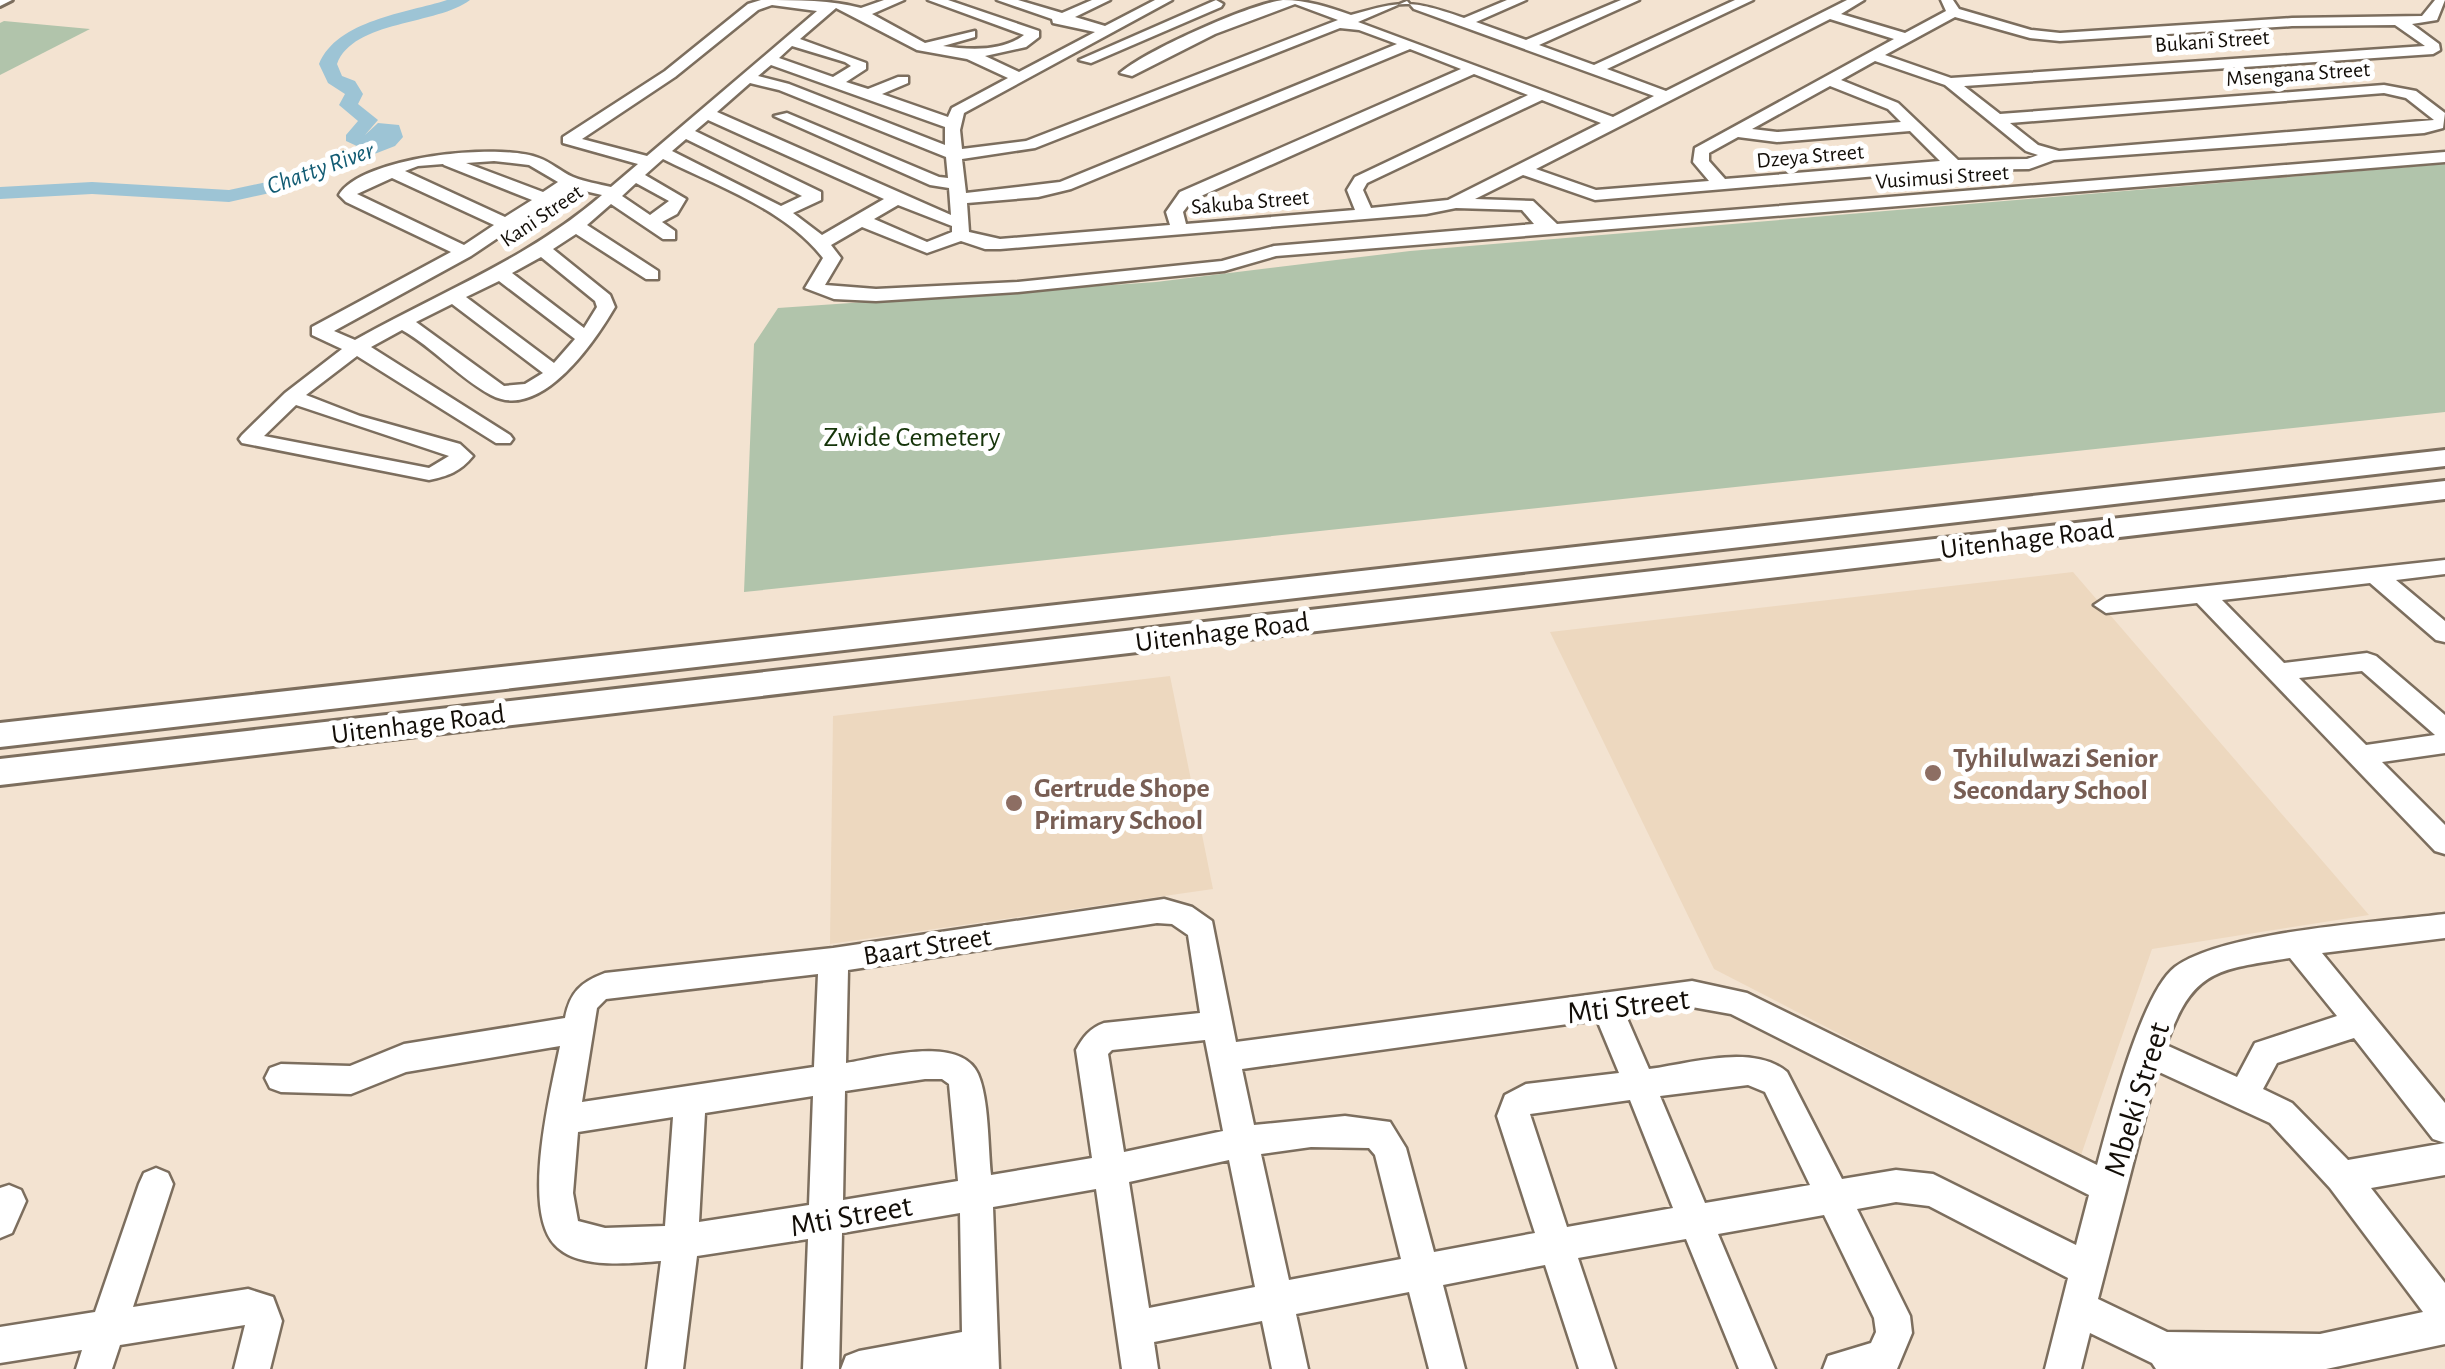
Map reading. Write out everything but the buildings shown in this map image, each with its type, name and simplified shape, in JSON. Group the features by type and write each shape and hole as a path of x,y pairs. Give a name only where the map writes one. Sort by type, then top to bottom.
{"main road":[{"name":"Uitenhage Road","path":"0,735 2445,458"},
{"name":"Uitenhage Road","path":"0,772 2445,490"}],"street":[{"path":"935,0 982,20 1032,33"},
{"path":"1004,0 1106,31"},
{"path":"1073,0 1097,3"},
{"path":"858,220 916,246 934,269 960,228 952,124 965,105 1165,0"},
{"path":"746,78 954,154 1029,145 1401,0"},
{"path":"1412,0 1667,96"},
{"path":"1465,22 1519,0"},
{"path":"1527,45 1632,0"},
{"path":"1594,70 1746,0"},
{"name":"Sakuba Street","path":"706,113 945,220 985,244 1366,214 1454,204 1858,0"},
{"path":"1721,185 1698,156 1709,145 1905,38 1950,6 2030,34 2060,37 2292,22 2400,22 2429,19 2442,0"},
{"path":"898,198 822,242 781,212 655,157 569,140 670,74 753,7 772,1 833,4 861,12 924,48 971,55 1018,77"},
{"path":"1128,73 1210,31 1283,1 1410,44 1614,124"},
{"path":"1086,60 1210,2 1250,16"},
{"path":"971,55 1021,44 1032,33 1097,3"},
{"name":"Kani Street","path":"292,397 352,420 453,448 462,456 446,470 428,474 250,438 292,397 356,348 542,249 576,226 833,4"},
{"path":"861,12 900,8"},
{"path":"876,21 900,8"},
{"path":"2278,11 2292,22"},
{"path":"1831,16 1905,38"},
{"name":"Bukani Street","path":"1950,82 2433,50 2432,44 2400,22"},
{"path":"899,35 923,29"},
{"path":"924,48 970,34"},
{"path":"791,41 861,66 837,81"},
{"path":"782,116 955,191 1038,192 1066,186 1410,44"},
{"path":"1062,54 1128,73 1167,92"},
{"path":"1873,56 1950,82 2032,148 2055,156"},
{"path":"768,59 952,124"},
{"path":"1180,230 1174,212 1186,196 1474,68"},
{"path":"868,94 903,80"},
{"path":"1829,80 1880,99 1951,158 1948,166"},
{"name":"Msengana Street","path":"1998,119 2384,89 2410,94 2443,119 2438,125 2424,128 2055,156"},
{"path":"1366,214 1355,190 1361,180 1541,95"},
{"path":"754,132 812,99"},
{"path":"738,192 874,124"},
{"path":"1732,132 1776,136 1914,126"},
{"path":"684,132 816,197 781,212"},
{"name":"Dzeya Street","path":"1524,170 1595,195 1948,166 2029,164 2055,156"},
{"name":"Vusimusi Street","path":"822,242 832,258 814,288 876,295 934,269 1036,285 1224,266 1274,251 2445,157"},
{"path":"465,252 347,195 390,170 423,160 518,158 545,165 568,182 614,195 668,235"},
{"path":"446,160 544,199"},
{"path":"390,170 508,225"},
{"path":"634,176 678,199 672,210 650,222"},
{"path":"503,439 356,348 328,338 320,328 465,252 568,182"},
{"path":"1454,204 1528,205 1595,195"},
{"path":"1528,205 1550,228"},
{"path":"1265,222 1274,251"},
{"path":"576,226 652,275"},
{"path":"402,322 430,338 488,385 512,394 534,388 585,338 606,303 542,249"},
{"path":"499,272 585,338"},
{"path":"454,297 553,371"},
{"path":"2106,606 2445,567"},
{"path":"2374,574 2445,634"},
{"path":"2205,597 2445,844"},
{"path":"2277,672 2368,662 2445,729"},
{"path":"2359,756 2445,743"},
{"name":"Baart Street","path":"559,1223 554,1182 579,1029 586,997 605,986 832,960 1168,910 1192,920 1202,930 1221,1041 1290,1369"},
{"name":"Mbeki Street","path":"2063,1369 2147,1051 2167,998 2181,978 2236,956 2445,926"},
{"path":"2298,946 2445,1128"},
{"path":"821,1369 832,960"},
{"name":"Mti Street","path":"1221,1041 1607,1007 1692,994 1736,1002 2109,1188"},
{"path":"1607,1007 1757,1369"},
{"path":"2244,1093 2266,1053 2358,1023"},
{"path":"281,1078 350,1080 404,1058 579,1029"},
{"path":"1140,1369 1112,1170 1091,1060 1096,1043 1104,1036 1221,1041"},
{"path":"2147,1051 2282,1113 2342,1177 2445,1312"},
{"path":"564,1119 940,1064 957,1070 964,1079 976,1193 980,1358 859,1369"},
{"path":"1597,1369 1513,1116 1516,1105 1526,1099 1748,1071 1768,1075 1776,1082 1892,1316 1894,1333 1882,1358 1841,1369"},
{"path":"665,1369 681,1242 690,1100"},
{"name":"Mti Street","path":"559,1223 565,1233 589,1242 629,1246 681,1242 1112,1170 1292,1135 1369,1132 1383,1137 1390,1148 1422,1271"},
{"path":"2342,1177 2445,1159"},
{"path":"94,1369 156,1184"},
{"path":"1136,1328 1558,1245 1896,1186 1932,1190 2088,1270"},
{"path":"1422,1271 1446,1369"},
{"path":"2079,1309 2171,1360 2325,1361 2445,1326"},
{"path":"0,1345 224,1310 260,1310 264,1321 252,1369"}],"shaded area":[{"name":"Tyhilulwazi Senior Secondary School","path":"2073,572 2369,915 2152,949 2080,1158 1714,969 1550,632"},
{"name":"Gertrude Shope Primary School","path":"1170,676 1213,889 830,944 833,716"}],"green space":[{"path":"0,23 90,29 0,75"},
{"name":"Zwide Cemetery","path":"2445,164 2445,412 744,592 754,344 778,308 1156,282 1410,251"}],"waterway":[{"name":"Chatty River","path":"0,193 92,188 229,196 272,187 388,142 394,137 392,129 385,127 370,141 355,141 355,135 369,120 348,105 354,94 349,85 334,79 328,64 332,52 364,32 462,0"}],"place":[{"name":"Tyhilulwazi Senior Secondary School","path":"1933,773"},
{"name":"Gertrude Shope Primary School","path":"1014,803"}]}
